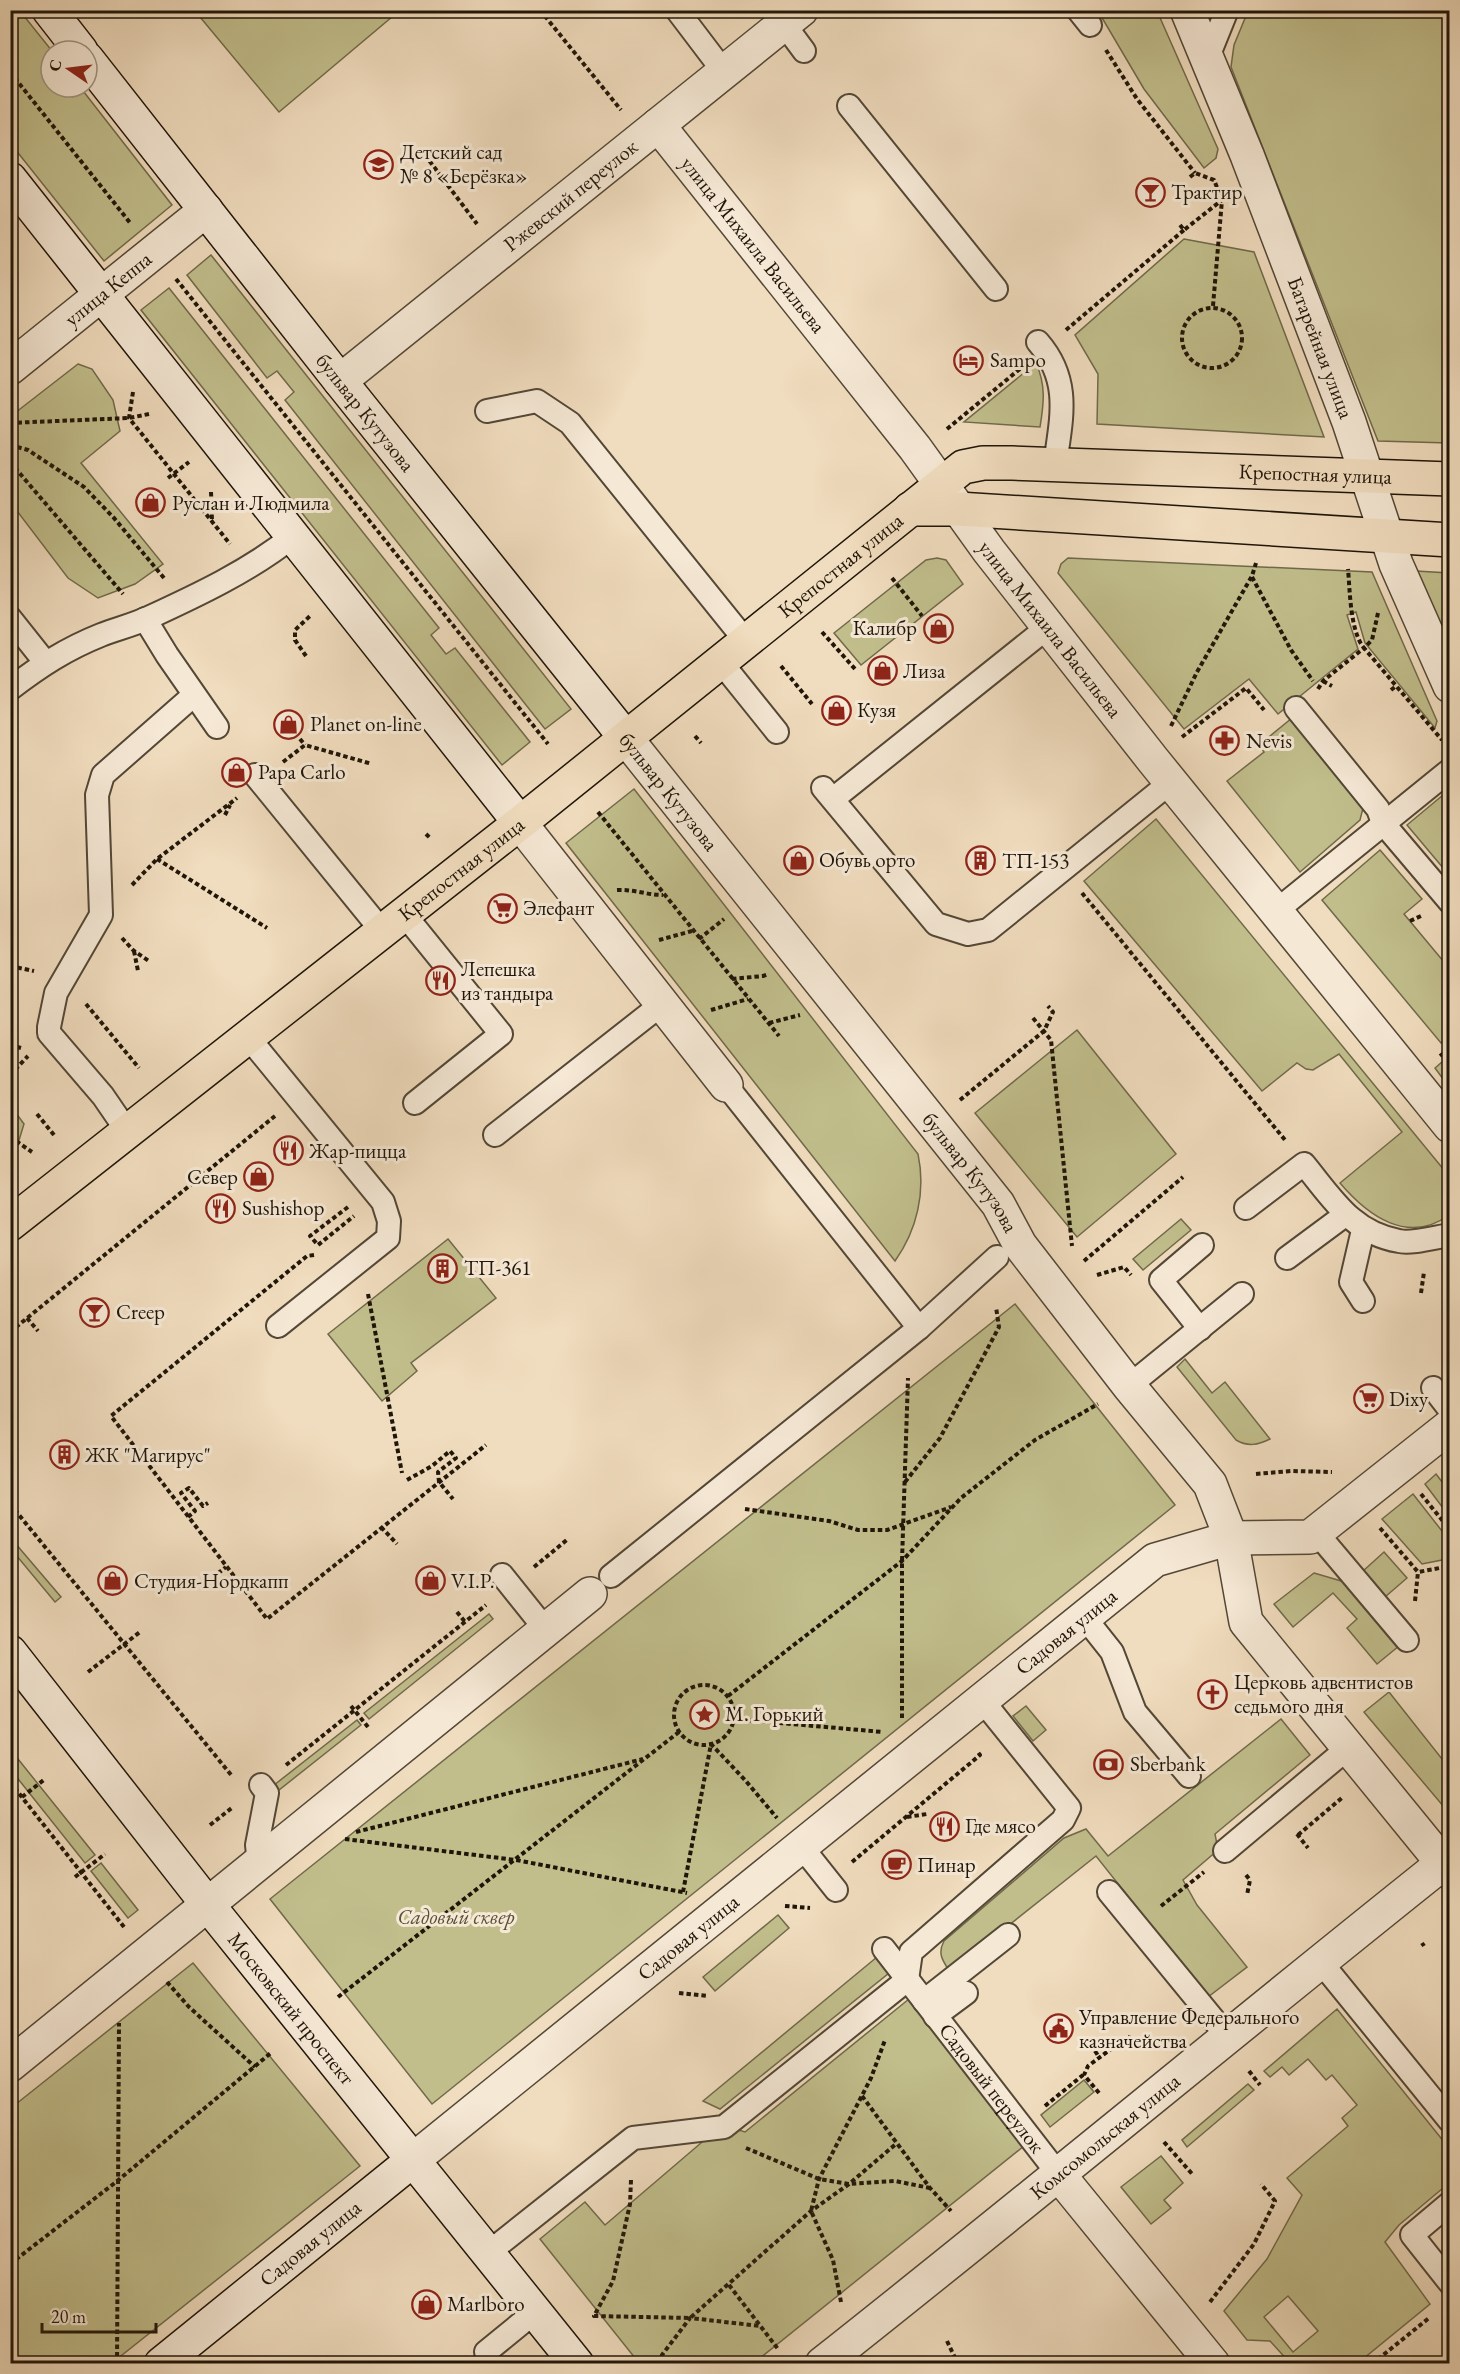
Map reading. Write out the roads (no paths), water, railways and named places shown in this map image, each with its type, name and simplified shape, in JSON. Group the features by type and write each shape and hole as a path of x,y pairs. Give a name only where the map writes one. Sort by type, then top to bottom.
{"main road":[{"name":"Крепостная улица","path":"949,497 963,466 983,463 1449,479"},
{"name":"Крепостная улица","path":"10,1224 520,823 910,509 949,497 1449,540"}],"street":[{"path":"49,10 72,39"},
{"name":"Батарейная улица","path":"1187,10 1208,57 1320,346 1396,564 1449,686"},
{"name":"Ржевский переулок","path":"340,381 792,17"},
{"name":"бульвар Кутузова","path":"99,74 340,381 998,1204 1008,1251 1116,1394 1210,1484 1230,1538 1246,1622 1348,1748 1447,1863"},
{"name":"улица Михаила Васильева","path":"658,125 915,448 949,497 1048,627 1449,1126"},
{"path":"10,179 726,1085"},
{"name":"улица Кеппа","path":"10,368 206,210"},
{"path":"1316,1532 1449,1426"},
{"name":"Садовая улица","path":"160,2364 413,2160 793,1836 982,1700 1155,1560 1230,1538 1310,1537 1316,1532"},
{"path":"10,2065 601,1585"},
{"name":"Московский проспект","path":"15,1666 577,2364"},
{"name":"Комсомольская улица","path":"822,2364 1059,2175 1320,1961 1447,1863"},
{"name":"Садовый переулок","path":"1059,2175 1210,2363"}],"lane":[{"path":"677,10 724,72"},
{"path":"1208,57 1227,10"},
{"path":"792,17 804,51"},
{"path":"849,106 996,289"},
{"path":"1038,342 1057,370 1061,385 1062,406 1055,465"},
{"path":"488,411 537,401 570,423 745,640"},
{"path":"10,689 45,662 100,635 146,619 249,568 292,537"},
{"path":"10,618 45,662"},
{"path":"146,619 217,727"},
{"path":"1048,627 828,794 936,924 968,934 988,930 1064,871 1171,782"},
{"path":"720,661 777,732"},
{"path":"128,1131 103,1096 49,1033 56,993 101,915 97,795 103,775 194,695"},
{"path":"1296,708 1378,809 1383,823 1449,902"},
{"path":"1276,910 1449,770"},
{"path":"257,778 501,1034 416,1103"},
{"path":"495,1135 662,1004"},
{"path":"248,1037 383,1202 389,1221 388,1238 278,1326"},
{"path":"726,1085 919,1328"},
{"path":"1246,1208 1304,1164 1345,1215 1363,1230 1400,1242 1449,1235"},
{"path":"1287,1258 1345,1215"},
{"path":"1363,1230 1351,1282 1363,1301"},
{"path":"1200,1329 1161,1280 1202,1245"},
{"path":"601,1585 919,1328 1008,1251"},
{"path":"1116,1394 1242,1294"},
{"path":"1433,1388 1449,1410"},
{"path":"1316,1532 1407,1640"},
{"path":"507,1580 546,1630"},
{"path":"1085,1618 1112,1652 1135,1712 1189,1776"},
{"path":"488,2253 633,2138 724,2127 907,1980 911,1952 1063,1820 1069,1808 982,1700"},
{"path":"1225,1851 1348,1748"},
{"path":"254,1790 267,1793 257,1845 259,1863"},
{"path":"793,1836 832,1886"},
{"path":"1109,1892 1227,2036"},
{"path":"930,2009 1008,1935"},
{"name":"Садовый переулок","path":"884,1950 1059,2175"},
{"path":"1320,1961 1449,2121"},
{"path":"930,2009 966,1993"},
{"path":"1449,2203 1412,2235 1449,2283"},
{"path":"486,2352 536,2312"}],"place":[{"name":"Детский сад № 8 «Берёзка»","path":"379,164"},
{"name":"Трактир","path":"1150,192"},
{"name":"Sampo","path":"969,360"},
{"name":"Руслан и Людмила","path":"151,503"},
{"name":"Калибр","path":"938,628"},
{"name":"Лиза","path":"882,671"},
{"name":"Кузя","path":"836,710"},
{"name":"Planet on-line","path":"289,724"},
{"name":"Nevis","path":"1225,741"},
{"name":"Papa Carlo","path":"237,772"},
{"name":"Обувь орто","path":"798,860"},
{"name":"ТП-153","path":"981,861"},
{"name":"Элефант","path":"502,908"},
{"name":"Лепешка из тандыра","path":"440,981"},
{"name":"Жар-пицца","path":"288,1151"},
{"name":"Север","path":"259,1177"},
{"name":"Sushishop","path":"221,1208"},
{"name":"ТП-361","path":"443,1268"},
{"name":"Creep","path":"95,1312"},
{"name":"Dixy","path":"1368,1399"},
{"name":"ЖК \"Магирус\"","path":"64,1455"},
{"name":"Студия-Нордкапп","path":"113,1581"},
{"name":"V.I.P.","path":"430,1581"},
{"name":"Церковь адвентистов седьмого дня","path":"1213,1694"},
{"name":"М. Горький","path":"704,1714"},
{"name":"Sberbank","path":"1109,1764"},
{"name":"Где мясо","path":"944,1826"},
{"name":"Пинар","path":"896,1865"},
{"name":"Управление Федерального казначейства","path":"1058,2029"},
{"name":"Marlboro","path":"426,2304"}],"park label":[{"name":"Садовый сквер","path":"456,1917"}]}
